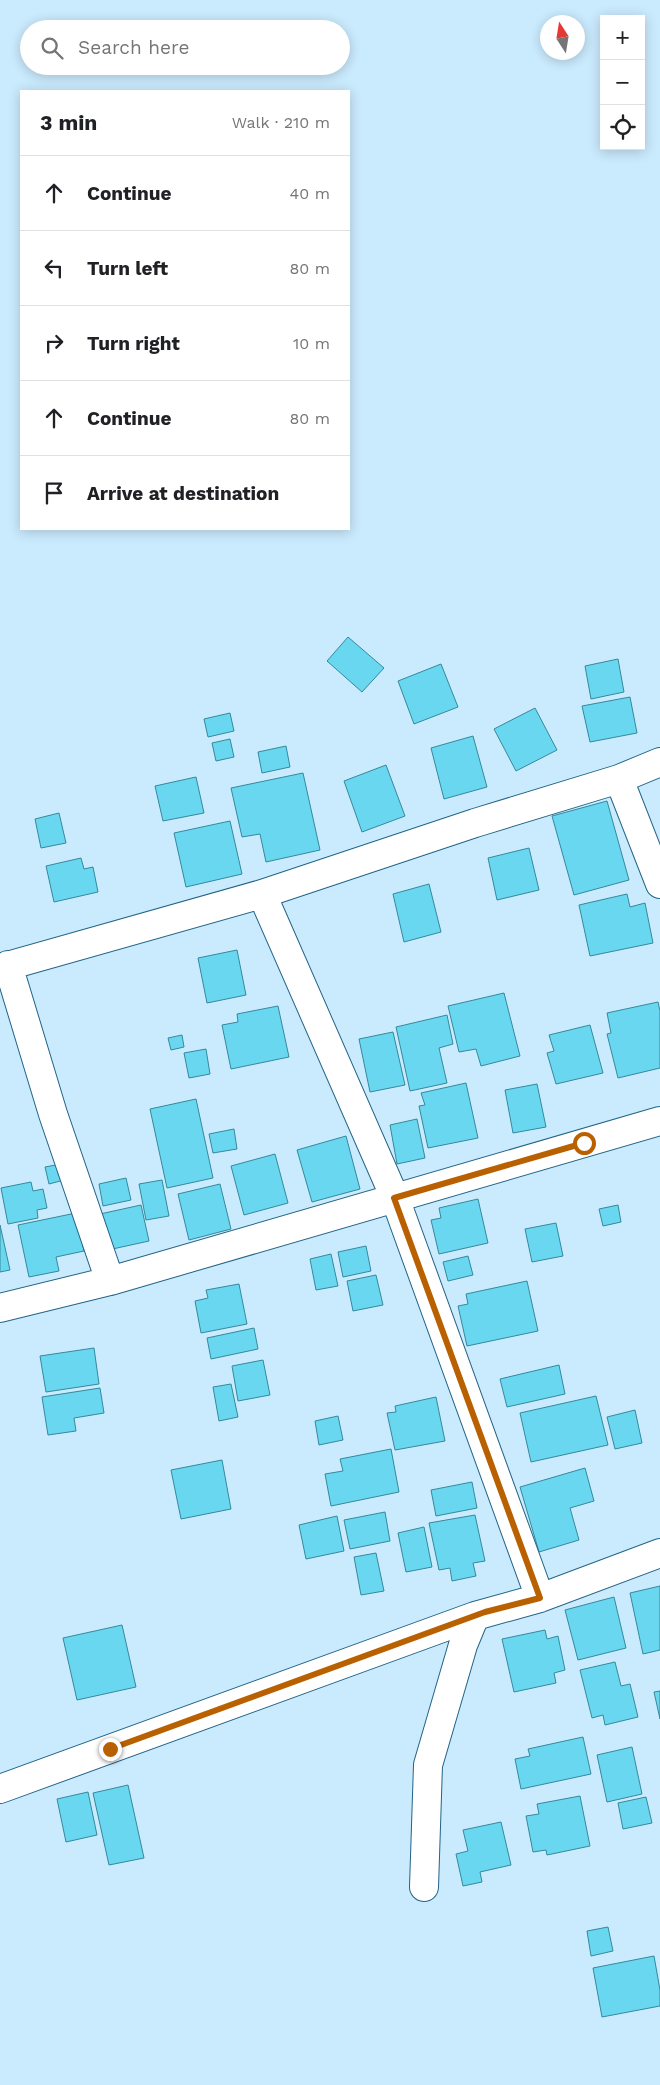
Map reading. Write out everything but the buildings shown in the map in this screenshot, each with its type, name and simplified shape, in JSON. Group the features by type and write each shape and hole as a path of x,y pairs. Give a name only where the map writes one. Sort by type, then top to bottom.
{"street":[{"path":"110,1281 4,966 262,894 475,823 619,779 660,762"},
{"path":"619,779 660,884"},
{"path":"262,894 394,1198 540,1598"},
{"path":"0,1308 110,1281 660,1121"},
{"path":"0,1789 475,1616 540,1598 660,1553"},
{"path":"424,1887 428,1765 463,1645 475,1616"}],"route":[{"path":"110,1749 485,1612 540,1598 394,1198 584,1143"}]}
